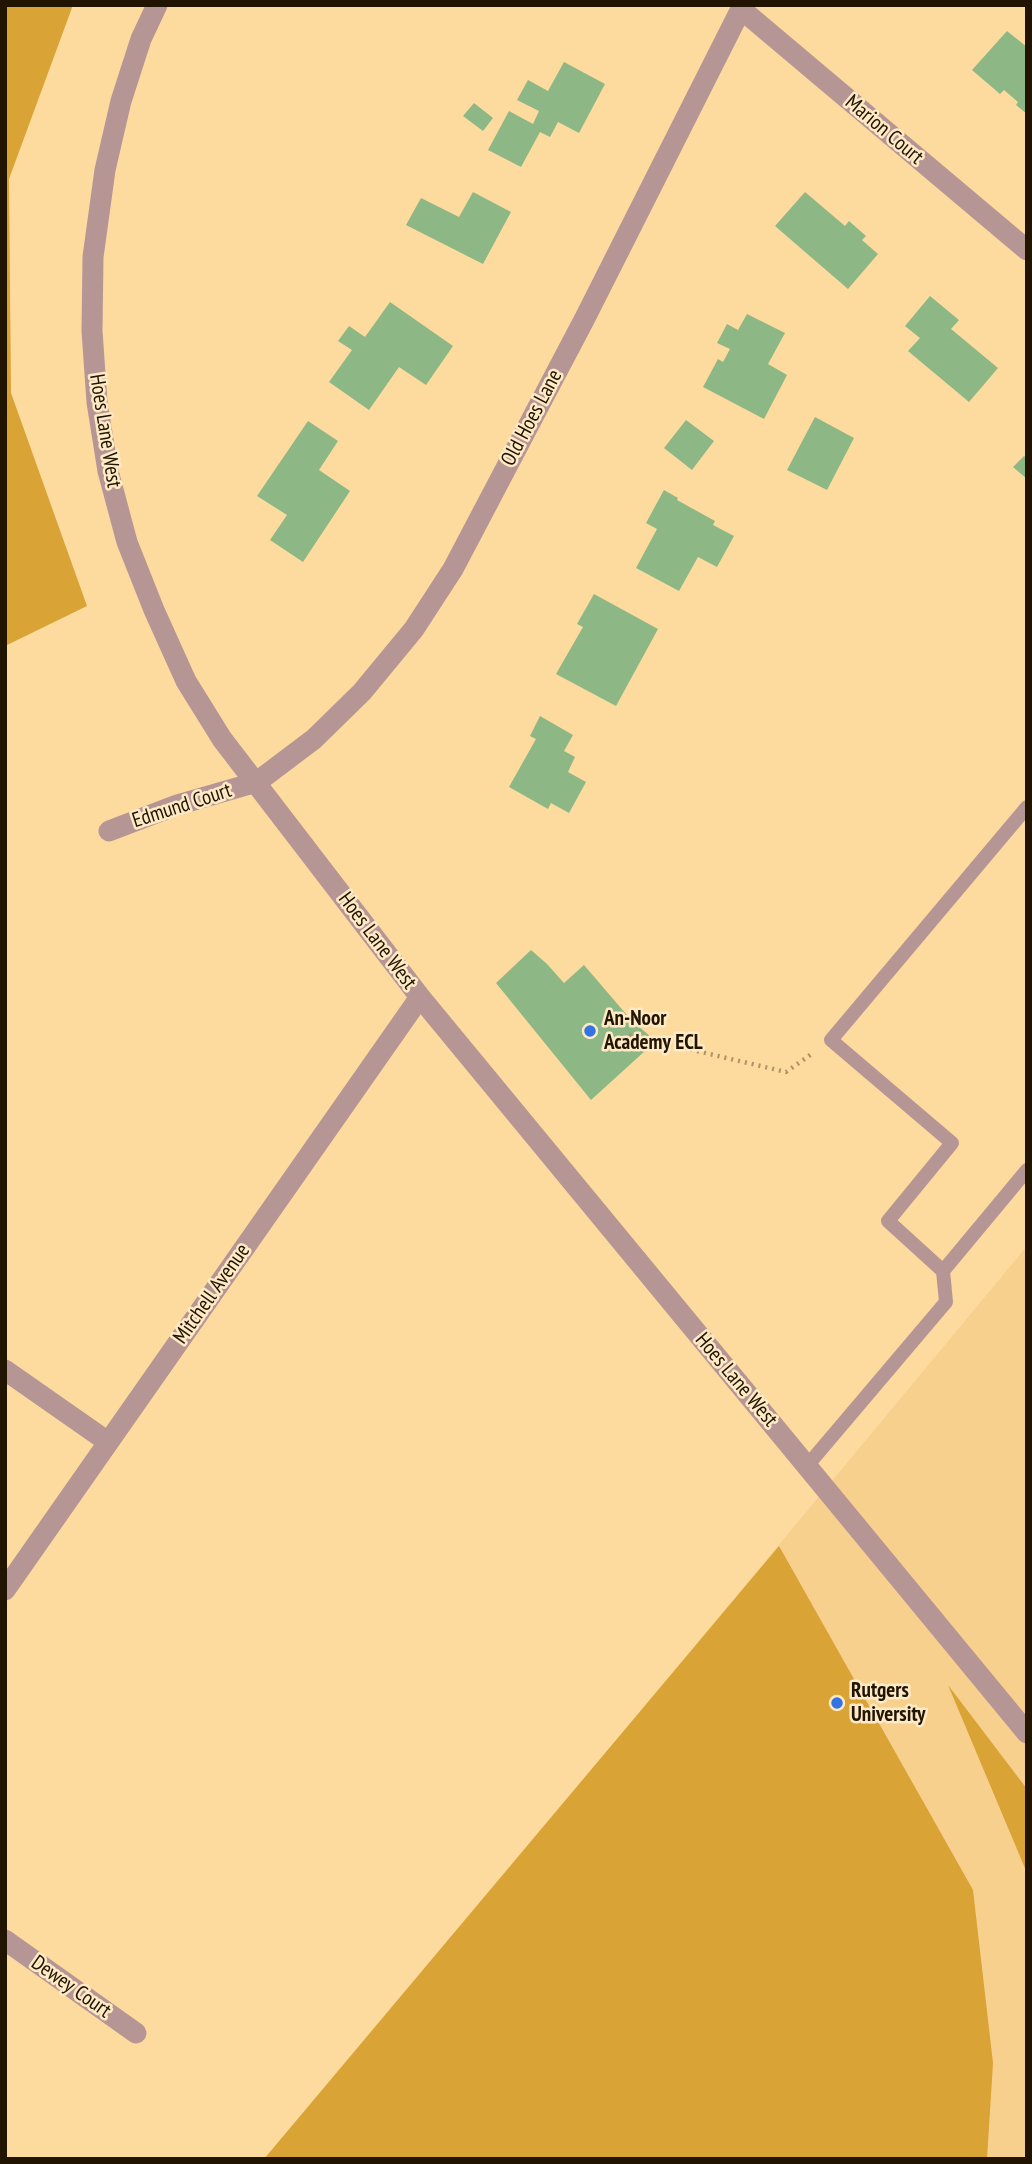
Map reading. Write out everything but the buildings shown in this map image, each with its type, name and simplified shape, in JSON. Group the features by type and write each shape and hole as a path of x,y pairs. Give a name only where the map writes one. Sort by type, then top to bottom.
{"street":[{"name":"Hoes Lane West","path":"157,5 141,39 121,101 105,170 93,257 92,331 97,402 108,471 127,541 153,610 186,681 222,739 420,997 807,1466 1024,1723"},
{"name":"Old Hoes Lane","path":"257,782 314,739 362,692 414,629 453,569 585,318 742,7"},
{"name":"Marion Court","path":"742,7 1027,250"},
{"name":"Edmund Court","path":"108,831 177,805 257,782"},
{"name":"Mitchell Avenue","path":"5,1590 420,997"},
{"path":"5,1370 108,1442"},
{"name":"Dewey Court","path":"5,1940 136,2033"}],"lane":[{"path":"807,1466 946,1302 943,1270 888,1221 953,1143 831,1040 1027,807"},
{"path":"943,1270 1027,1170"}],"path":[{"path":"629,1035 786,1072 831,1040"}],"shaded area":[{"path":"5,5 73,5 9,179 11,393 87,606 5,646"},
{"name":"Rutgers University","path":"1027,1246 1027,2159 269,2159"},
{"name":"Rutgers University","path":"779,1546 973,1890 993,2063 987,2159 264,2159"},
{"path":"948,1685 1027,1789 1027,1873"}],"place":[{"name":"An-Noor Academy ECL","path":"590,1031"},
{"name":"Rutgers University","path":"837,1703"}]}
